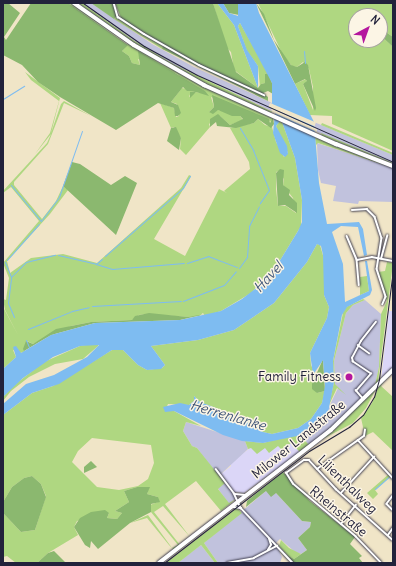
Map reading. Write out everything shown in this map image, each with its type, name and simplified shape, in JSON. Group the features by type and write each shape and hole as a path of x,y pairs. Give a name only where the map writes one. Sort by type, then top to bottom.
{"main road":[{"path":"74,3 159,61 209,88 269,115 393,166"},
{"name":"Milower Landstraße","path":"159,563 331,430 393,370"}],"street":[{"path":"114,3 120,18 144,34 199,65 264,94"},
{"path":"352,210 367,209 375,215 382,238 380,259"},
{"path":"347,236 356,260 359,284"},
{"path":"383,304 386,297 377,272 388,236"},
{"path":"356,260 380,259 393,261"},
{"name":"Milower Landstraße","path":"363,400 356,391 371,374 353,362 352,358 358,345 376,322"},
{"path":"358,345 369,353"},
{"path":"317,469 365,435 365,430"},
{"path":"358,440 393,478"},
{"path":"341,493 374,457"},
{"name":"Lilienthalweg","path":"286,474 306,459 393,540"},
{"path":"216,469 234,493 241,508 293,563"},
{"name":"Rheinstraße","path":"286,474 293,484 364,544 381,563"},
{"name":"Milower Landstraße","path":"234,493 247,494"},
{"path":"393,496 387,504 393,510"},
{"path":"340,525 356,505"},
{"path":"230,507 241,508"},
{"path":"387,535 393,528"},
{"path":"265,553 271,545 269,537"},
{"path":"227,563 253,559 277,546"}],"shaded area":[{"path":"82,3 91,3 152,44 194,67 272,103 274,112 175,65 133,40"},
{"path":"314,122 393,155 393,163 315,131"},
{"path":"317,143 393,168 393,202 359,201 358,204 333,201 336,186 321,183 318,170"},
{"path":"365,300 381,314 379,367 375,385 329,430 309,445 301,436 315,429 329,415 328,409 338,388 335,384 334,361 346,313 353,305"},
{"path":"389,311 393,311 393,367 381,379"},
{"path":"186,422 245,441 248,449 221,474 216,473 197,448 192,446 183,431"},
{"path":"291,443 300,452 244,493 234,492 221,474 231,466 230,463 250,448"},
{"path":"225,483 236,498 229,504 218,488"},
{"path":"266,491 276,493 302,521 311,522 310,527 298,538 307,550 301,554 295,552 280,539 276,543 286,554 279,551 282,557 280,563 218,563 204,543"},
{"path":"201,545 215,563 178,563 189,554"}],"green space":[{"path":"3,3 8,3 20,13 4,37 6,40 31,3 68,3 128,45 122,51 129,56 132,63 140,65 138,51 205,91 209,96 196,92 190,98 190,92 195,91 187,91 183,87 171,102 178,105 181,113 178,116 175,116 174,108 158,103 116,130 60,97 38,82 22,65 3,55"},
{"path":"68,3 73,3 158,62 273,118 272,122 211,97 214,107 209,112 218,110 240,116 243,120 230,125 220,116 209,124 210,127 186,155 180,149 181,138 174,127 171,128 160,103 174,108 176,117 179,116 177,104 171,102 182,88 196,91 191,92 189,97 196,92 200,93 177,74 138,59 140,65 132,63 129,56 122,51 128,44"},
{"path":"78,3 82,3 133,40 175,65 273,112 270,113 201,82 139,47"},
{"path":"91,3 113,3 117,16 114,19"},
{"path":"115,3 213,3 236,72 258,88 261,84 265,83 265,74 268,73 272,83 273,94 268,91 263,93 268,97 268,101 162,49 163,45 121,18"},
{"path":"213,3 217,3 234,25 258,88 234,70 231,52 226,47"},
{"path":"223,3 238,3 239,15 229,13"},
{"path":"256,3 264,14 274,40 291,65 297,67 305,62 308,65 316,108 315,111 303,84 307,81 305,79 295,84"},
{"path":"258,3 393,3 393,37 388,33 388,8 348,8 348,48 388,48 388,42 393,47 393,151 332,124 332,116 310,115 295,84 306,79 307,82 303,84 313,110 313,87 309,69 303,62 297,67 292,66 283,55"},
{"path":"117,16 163,46 162,49 114,19"},
{"path":"240,23 268,73 265,74 265,83 261,84 260,87 258,66 247,51 238,26"},
{"path":"388,34 393,37 393,47 388,42"},
{"path":"25,72 60,98 51,133 61,104 64,101 91,116 64,103 48,144 14,182 14,185 42,219 56,201 63,186 68,190 50,214 7,261 10,273 31,258 63,254 97,263 181,188 189,175 191,176 154,239 185,256 219,189 227,193 224,191 250,169 249,162 230,128 254,123 258,119 265,125 272,127 276,142 284,157 288,153 276,126 280,121 282,122 295,158 302,200 301,226 276,267 251,293 221,311 205,316 203,313 199,316 188,317 147,314 139,315 132,320 91,322 71,326 33,344 27,341 24,352 20,353 13,350 16,357 3,369 3,307 18,335 5,310 3,299 6,300 9,278 3,263 39,221 11,187 3,193 3,191 47,143 51,134 35,154 50,133 59,101 31,80","holes":["279,171 284,179 283,185 293,198 296,213 286,206 278,206 276,172"]},
{"path":"212,95 269,119 270,123 273,118 274,124 271,128 258,119 254,123 236,128 217,126 216,122 210,127 210,119 218,114 230,125 243,119 240,116 232,116 218,110 213,114 209,112 214,107"},
{"path":"322,123 393,153 393,155 321,125"},
{"path":"176,127 181,138 179,150 167,141 171,128"},
{"path":"321,133 393,163 393,164 322,136"},
{"path":"315,137 393,168 318,143 316,145"},
{"path":"72,162 80,164 111,185 125,176 137,183 116,235 63,186"},
{"path":"280,169 284,170 283,185 290,190 289,195 297,203 297,213 285,205 278,206 276,173"},
{"path":"317,244 320,245 324,259 324,295 329,307 327,318 310,353 311,365 315,374 317,372 314,383 317,393 325,391 322,403 311,419 298,428 272,434 263,432 245,420 221,415 216,408 200,402 194,396 194,401 189,405 168,404 165,411 174,411 201,426 186,422 183,431 192,446 197,448 225,483 218,489 229,503 236,499 221,511 196,481 165,504 190,537 163,506 154,512 180,545 174,550 172,548 178,545 151,512 150,505 158,502 158,497 147,494 149,487 137,487 124,491 129,502 115,511 122,513 117,519 107,518 109,513 77,521 74,527 78,535 48,553 37,563 16,563 7,556 3,557 3,513 21,532 35,530 46,496 41,484 32,476 24,478 12,487 3,502 3,415 32,393 53,386 112,350 123,350 138,365 147,370 162,368 165,365 151,346 198,340 234,330 274,303 307,262","holes":["92,438 151,445 154,463 148,479 138,486 119,490 97,487 72,462 78,451"]},
{"path":"387,262 393,263 378,382 375,385 379,367 381,314 387,301 378,272 385,271"},
{"path":"367,276 369,291 354,298 360,295 360,277"},
{"path":"363,299 365,300 353,305 346,313 334,361 335,384 346,395 337,388 329,405 334,382 333,361 344,308"},
{"path":"149,313 188,317 205,314 180,320 95,323 51,335 24,351 23,349 26,341 33,344 56,329 91,322 132,320 135,316"},
{"path":"98,343 98,346 83,359 55,364 29,377 11,391 3,401 3,397 13,386 44,362 80,346"},
{"path":"323,359 325,391 317,393 312,389 312,384"},
{"path":"385,380 381,386 393,397 393,451 373,432 365,436 361,418 372,403 379,385"},
{"path":"377,387 366,408 353,423 319,441 332,432"},
{"path":"328,413 329,414 315,429 301,436 309,445 300,452 291,443 282,450 278,446 269,453 265,448 257,454 251,448 248,449 245,441 263,443 309,431"},
{"path":"91,461 97,467 84,473 84,467"},
{"path":"283,472 310,501 355,537 350,544 362,556 359,558 363,563 294,563 287,555 294,559 307,550 298,538 310,527 311,522 302,521 276,493 271,497 266,491 246,507 247,501"},
{"path":"389,474 391,476 375,490 378,494 373,499 367,493"},
{"path":"32,476 41,484 46,497 35,530 21,532 3,513 3,502 12,487 24,478"},
{"path":"137,487 150,487 147,494 158,497 160,502 151,504 151,512 130,523 98,549 91,541 90,548 85,545 74,527 80,518 91,512 105,510 109,513 107,518 117,519 122,513 115,511 129,502 124,491"},
{"path":"237,508 242,513 204,543 218,563 215,563 201,545 178,563 166,563"},
{"path":"148,515 172,548 147,518 130,523"},
{"path":"281,540 289,548 301,554 294,559 287,555 279,546"},
{"path":"54,551 66,563 37,563 48,553"}],"water":[{"name":"Havel","path":"217,3 223,3 229,13 238,16 238,3 256,3 259,13 314,122 319,183 327,224 359,222 363,229 367,255 364,256 358,227 341,226 332,232 343,264 345,302 369,291 365,261 367,261 372,290 370,295 347,307 342,315 333,361 334,382 328,413 314,427 302,435 263,443 242,441 223,435 174,411 165,412 163,407 180,403 189,405 194,401 194,396 200,402 216,408 221,415 240,418 263,432 272,434 298,428 311,419 322,403 325,386 323,360 313,375 310,353 327,318 329,307 324,295 323,255 321,246 317,244 307,262 274,303 234,330 198,340 151,346 165,365 161,369 147,370 138,365 123,350 112,350 59,384 32,393 3,415 3,404 26,384 54,375 87,357 99,345 80,346 53,357 23,378 3,397 3,369 16,357 13,347 16,346 21,353 51,335 95,323 180,320 221,311 242,299 264,282 263,278 266,278 276,267 298,231 302,222 302,200 295,158 282,122 280,121 276,126 287,146 288,154 285,157 280,153 273,133 275,114 272,103 272,83 240,23 238,26 247,50 258,66 258,88 234,25"}],"pier":[{"path":"270,103 316,123 314,126 268,107"},
{"path":"271,108 317,129 317,132 272,112"}],"waterway":[{"path":"304,51 305,63"},
{"path":"3,99 24,86"},
{"path":"240,128 253,150 269,190 260,203"},
{"path":"11,185 41,221 59,197 82,131"},
{"path":"105,256 183,188 190,176"},
{"path":"239,268 247,257 249,226 259,206"},
{"path":"7,260 39,224"},
{"path":"14,317 8,303 11,277 26,262 55,255"},
{"path":"58,255 96,264"},
{"path":"187,263 208,256 237,267"},
{"path":"102,259 96,264 112,269 184,263"},
{"path":"5,262 11,277"},
{"path":"183,301 224,285 236,271"},
{"path":"92,306 181,301"},
{"path":"28,329 72,311 89,307"},
{"path":"26,340 29,347"},
{"path":"375,489 389,477"}],"railway":[{"path":"83,3 144,46 197,75 393,162"},
{"path":"164,563 309,451 349,427 363,415 374,397 379,379 393,269"}],"place":[{"name":"Family Fitness","path":"349,377"}],"water label":[{"name":"Herrenlanke","path":"228,415"}]}
